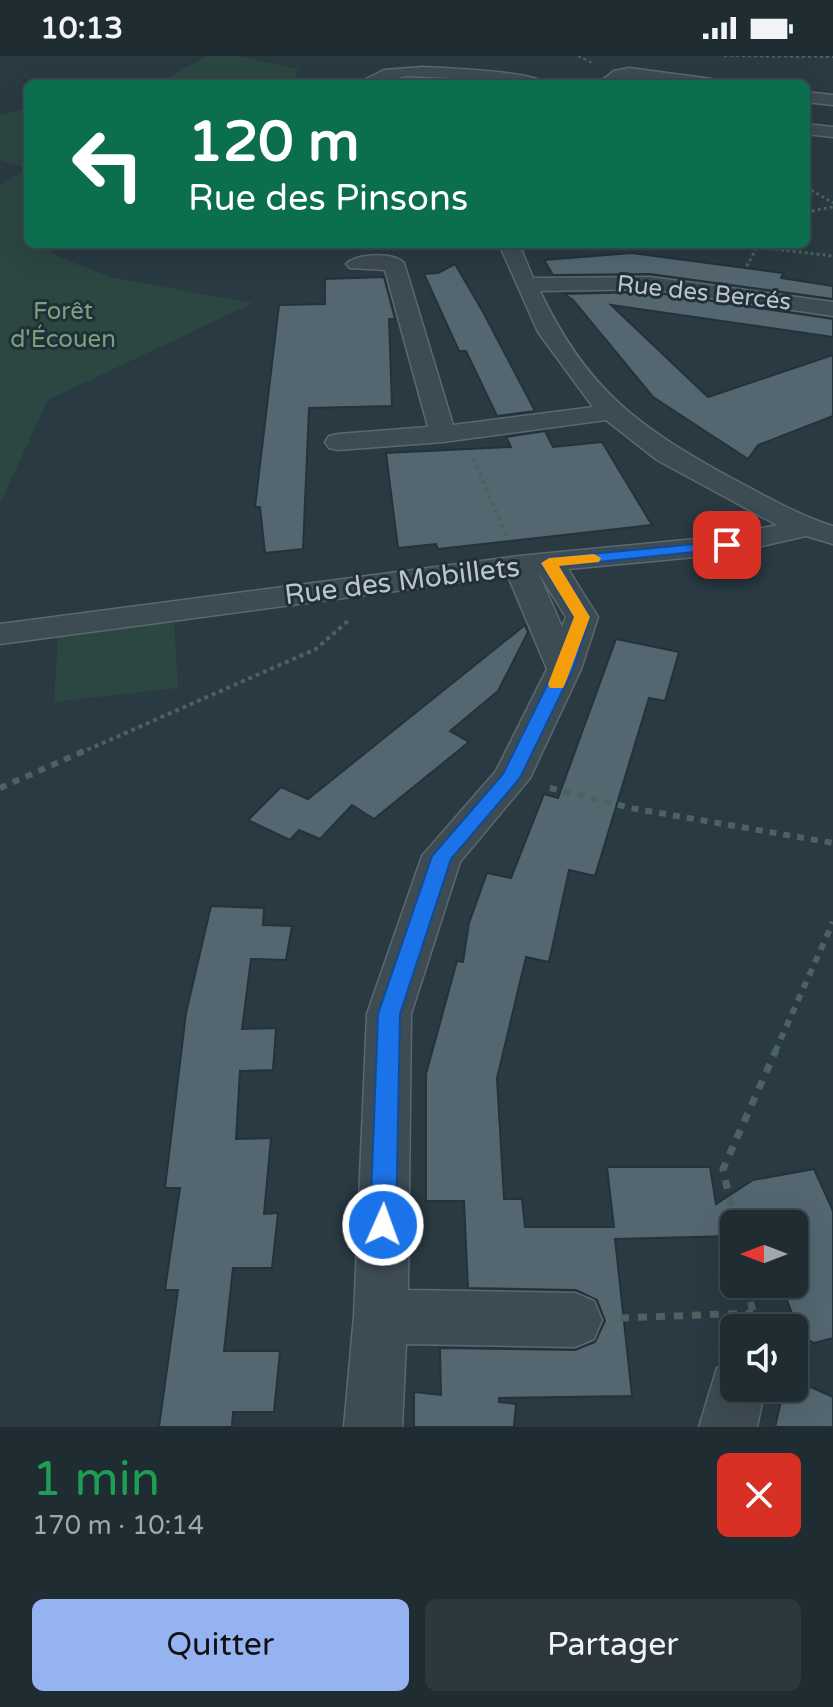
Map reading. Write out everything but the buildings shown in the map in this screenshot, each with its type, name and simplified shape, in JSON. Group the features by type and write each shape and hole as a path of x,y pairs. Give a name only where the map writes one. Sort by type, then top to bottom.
{"street":[{"path":"369,80 390,72 483,80"},
{"path":"614,80 629,73 682,80"},
{"path":"810,97 833,100"},
{"path":"810,129 833,132"},
{"path":"511,248 527,285 577,377 612,412 658,449 819,532"},
{"path":"357,264 394,263 452,433"},
{"name":"Rue des Bercés","path":"527,285 615,281 833,309"},
{"path":"338,442 452,433 612,412"},
{"name":"Rue des Mobillets","path":"0,634 534,564 727,545 819,532"},
{"path":"373,1427 381,1316 389,1014 442,856 511,778 564,669 534,564"},
{"path":"381,1316 575,1320"},
{"path":"728,1427 734,1402"}],"path":[{"path":"724,56 833,57"},
{"path":"810,190 833,205"},
{"path":"810,211 833,205"},
{"path":"733,294 756,248"},
{"path":"765,248 833,256"},
{"path":"452,433 534,564"},
{"path":"0,788 316,649 391,582"},
{"path":"511,778 631,808 833,843"},
{"path":"732,1210 723,1169 833,922"},
{"path":"575,1320 753,1313 750,1298"}],"green space":[{"path":"208,56 239,56 298,69 295,80 163,80"},
{"name":"Forêt d'Écouen","path":"24,108 24,167 0,160 0,116"},
{"name":"Forêt d'Écouen","path":"24,170 24,248 53,248 50,253 109,277 253,303 48,400 0,503 0,185"},
{"path":"174,620 178,688 54,702 58,633"}],"slow traffic":[{"path":"557,684 582,617 549,563 594,558"}],"route":[{"path":"383,1225 389,1014 442,856 511,778 564,669 582,617 549,563 727,545"}]}
